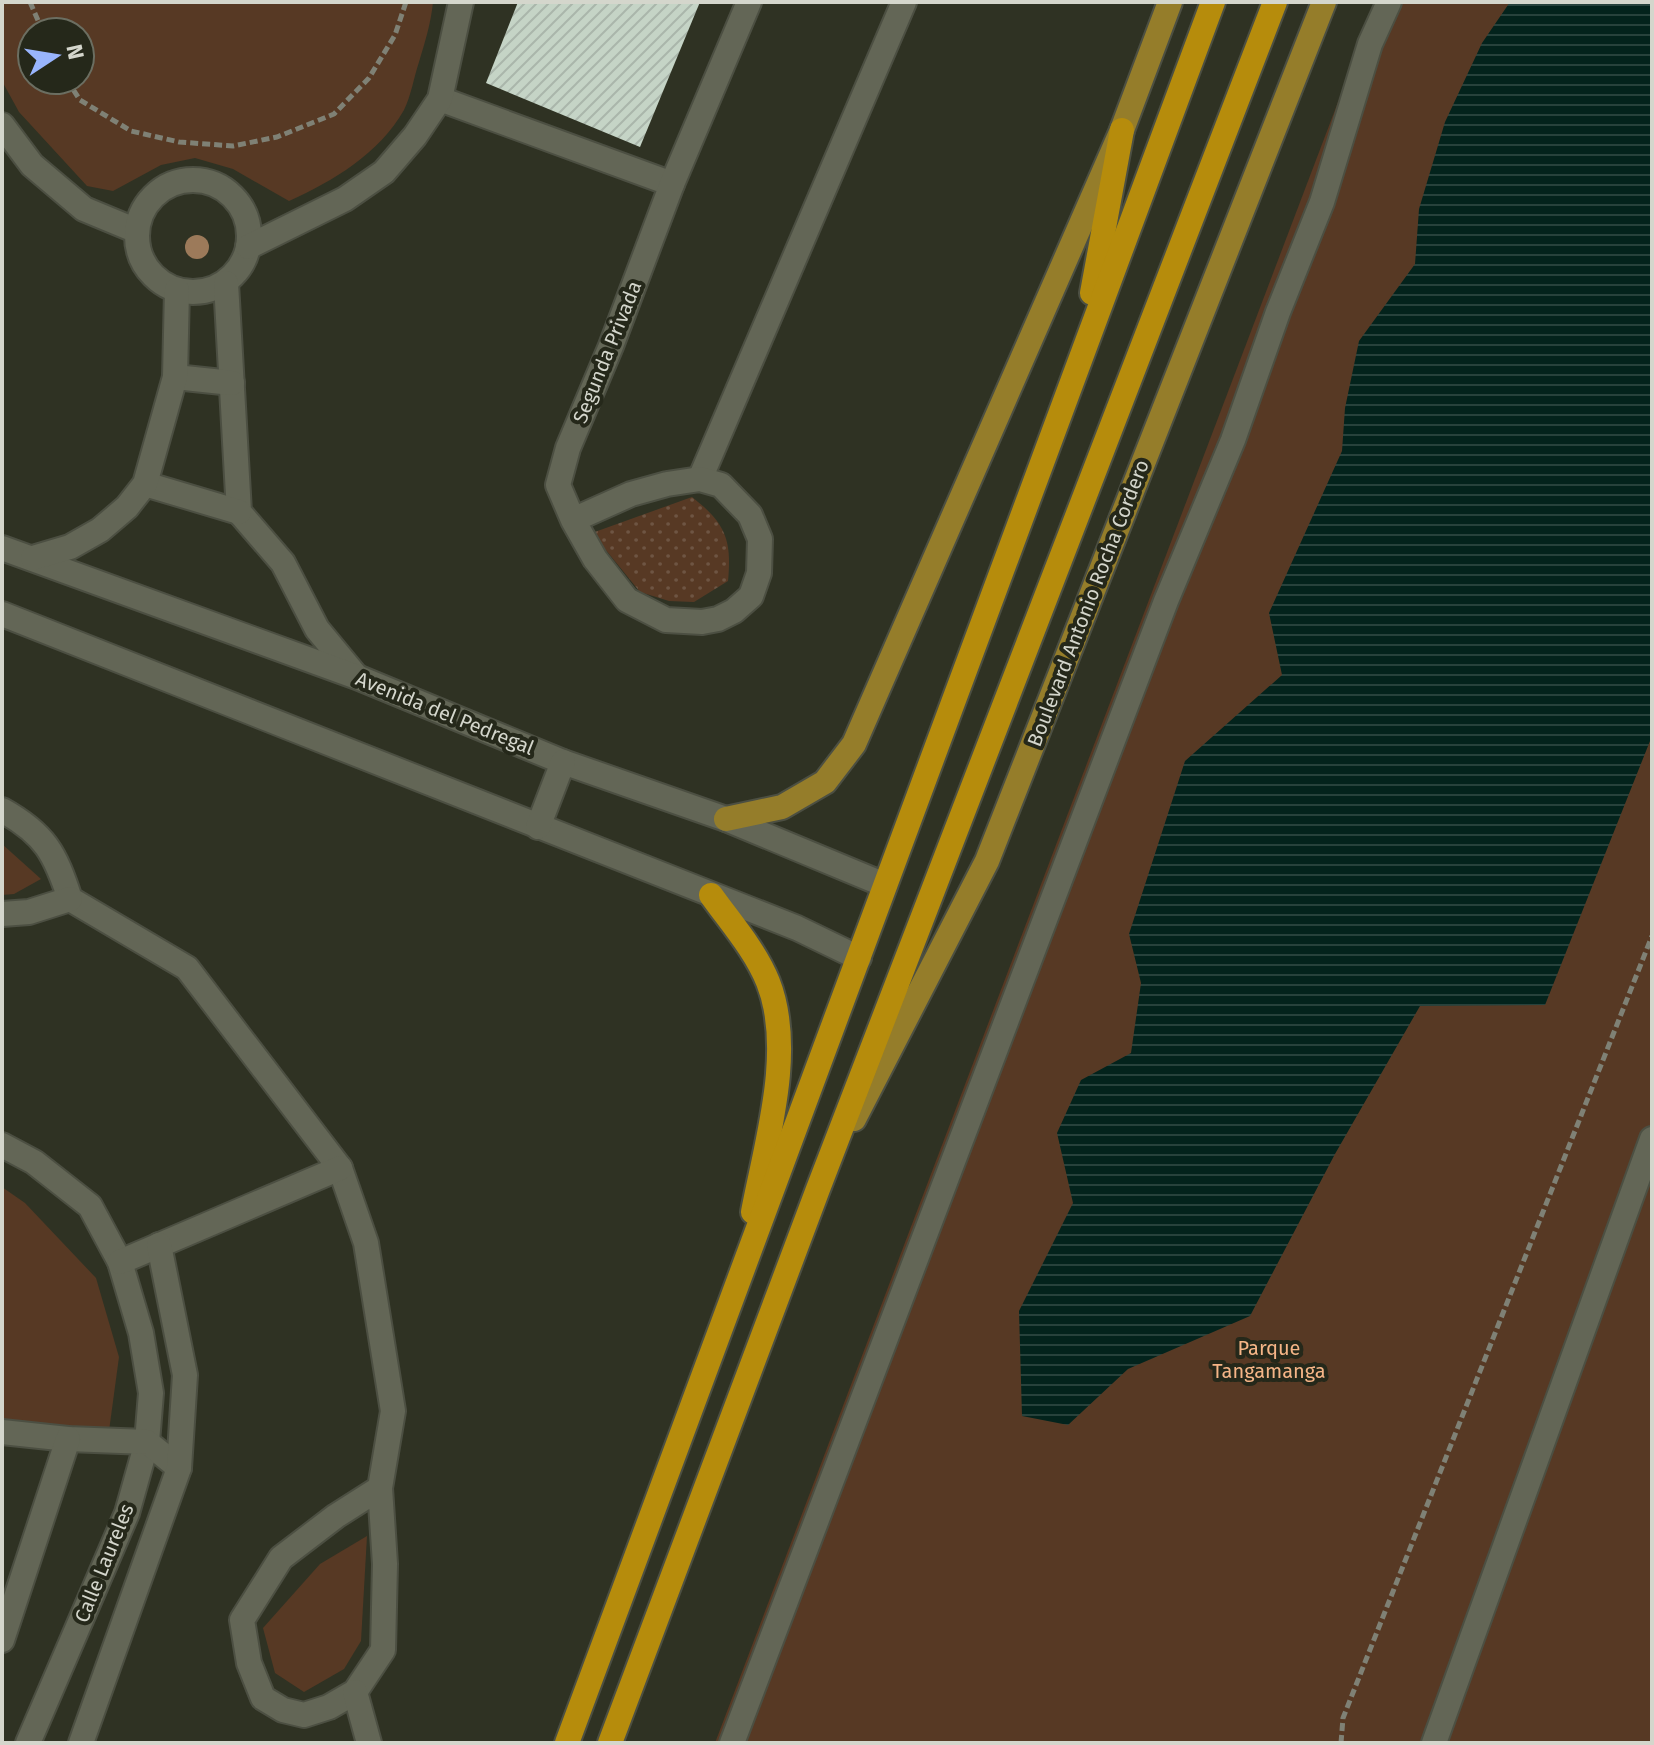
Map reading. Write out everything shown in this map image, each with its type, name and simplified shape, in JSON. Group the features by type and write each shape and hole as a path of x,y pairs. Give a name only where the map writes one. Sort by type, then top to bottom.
{"highway":[{"path":"567,1743 1213,2"},
{"path":"610,1743 818,1189 1275,2"},
{"path":"1080,357 1122,130"},
{"path":"711,895 754,955 768,983 775,1007 780,1050 775,1094 740,1279"}],"main road":[{"path":"726,819 782,807 825,782 854,744 1122,130 1170,2"},
{"name":"Boulevard Antonio Rocha Cordero","path":"818,1189 987,861 1324,2"}],"street":[{"path":"248,247 345,199 384,172 415,136 440,99 461,2"},
{"name":"Segunda Privada","path":"573,520 558,485 568,448 611,346 672,184 749,2"},
{"path":"700,479 904,2"},
{"path":"732,1743 1166,601 1233,440 1278,312 1322,202 1370,44 1389,2"},
{"path":"440,99 672,184"},
{"path":"2,125 32,165 84,209 137,231"},
{"path":"201,180 233,196 249,228 248,247 236,273 226,283 202,292 177,290 159,282 147,268 138,250 137,231 151,198 165,187 182,181 201,180"},
{"path":"226,283 239,512"},
{"path":"33,558 70,547 100,530 127,507 145,484 175,377 177,290"},
{"path":"175,377 232,383"},
{"path":"700,479 721,485 750,515 760,539 759,573 751,596 734,611 718,619 702,622 666,620 627,600 595,559 573,520 631,494 667,484 700,479"},
{"path":"145,484 239,512 283,563 317,629 357,677"},
{"name":"Avenida del Pedregal","path":"2,548 357,677 563,762 726,819 885,885"},
{"path":"2,614 797,928 859,958"},
{"path":"538,827 563,762"},
{"path":"2,810 29,825 57,858 70,899 187,968 340,1168 366,1243 393,1411 380,1488 385,1564 383,1650 355,1692 329,1707 304,1715 283,1710 263,1698 249,1663 242,1620 281,1558 336,1516 380,1488"},
{"path":"2,914 29,912 70,899"},
{"path":"1434,1743 1652,1139"},
{"name":"Calle Laureles","path":"2,1145 34,1162 90,1206 120,1262 141,1333 151,1393 147,1442 127,1513 28,1743"},
{"path":"120,1262 340,1168"},
{"path":"81,1743 179,1468 185,1375 159,1245"},
{"path":"2,1432 68,1439 147,1442 179,1468"},
{"path":"2,1640 7,1613 68,1439"},
{"path":"355,1692 369,1743"}],"path":[{"path":"77,96 131,131 179,142 233,146 277,137 334,114 369,78 395,35 406,2"},
{"path":"1341,1743 1343,1718 1652,936"}],"green space":[{"path":"2,2 433,2 409,99 394,126 354,164 322,185 289,201 233,169 195,158 161,165 113,191 87,186 19,112 2,81"},
{"name":"Parque Tangamanga","path":"1376,2 1652,2 1652,1743 715,1743"},
{"path":"692,497 712,515 724,533 729,554 728,581 694,602 669,601 640,592 592,533"},
{"path":"2,844 41,879 14,894 2,895"},
{"path":"2,1187 25,1203 96,1278 119,1357 109,1431 2,1426"},
{"path":"367,1536 361,1641 344,1669 304,1692 275,1673 263,1628 320,1564"}],"water":[{"path":"1510,2 1652,2 1652,736 1545,1005 1420,1006 1335,1154 1250,1316 1128,1369 1068,1425 1022,1416 1019,1311 1073,1203 1057,1133 1081,1080 1131,1053 1141,983 1129,934 1185,761 1282,675 1269,613 1342,451 1345,408 1359,341 1415,264 1419,209 1445,122 1482,43"}],"building":[{"path":"518,2 700,2 640,147 486,83"}]}
